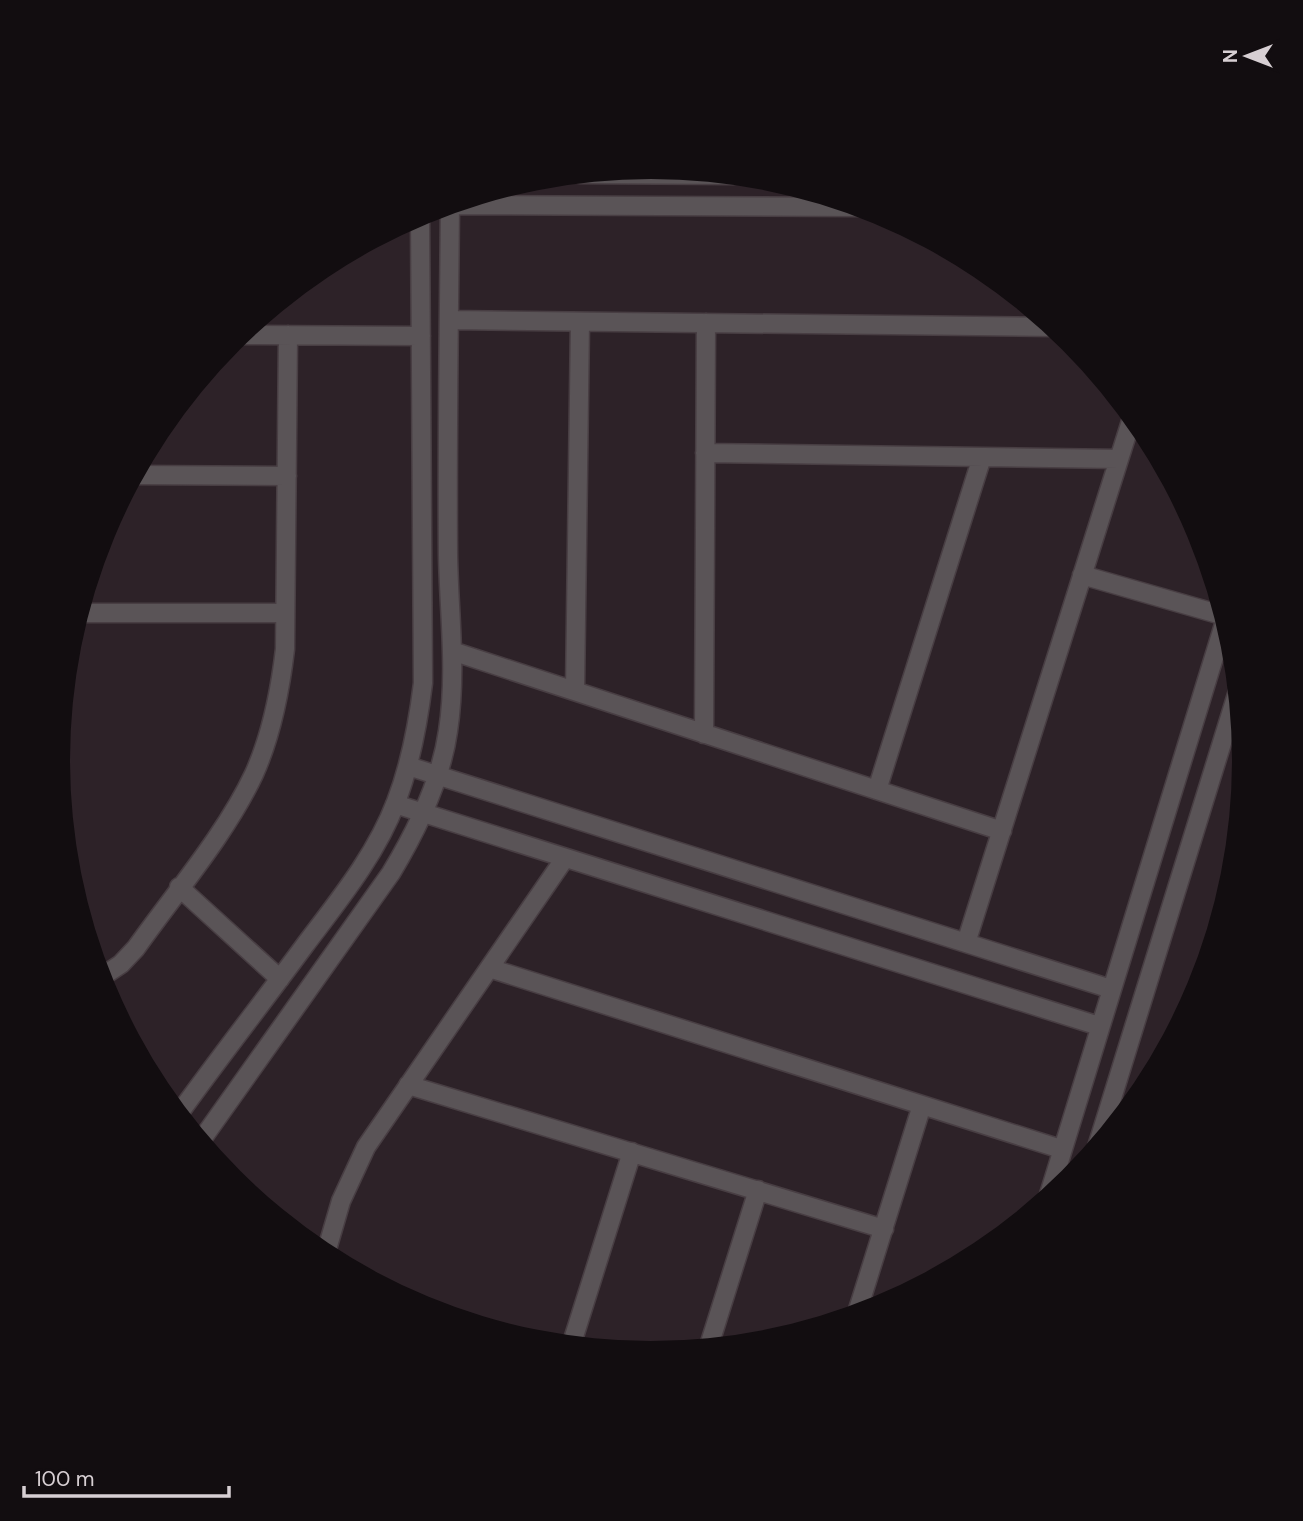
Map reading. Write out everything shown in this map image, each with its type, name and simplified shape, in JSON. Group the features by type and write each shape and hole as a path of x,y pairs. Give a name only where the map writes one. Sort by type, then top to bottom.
{"street":[{"path":"481,205 825,206"},
{"path":"203,1130 391,873 423,813 438,776 448,733 452,689 448,557 449,216"},
{"path":"184,1106 341,898 371,853 395,804 408,766 418,724 423,683 420,227"},
{"path":"449,320 1039,327"},
{"path":"575,691 580,322"},
{"path":"704,734 706,323"},
{"path":"255,335 421,335"},
{"path":"110,971 136,948 241,799 265,747 281,684 285,649 288,335"},
{"path":"966,943 1129,428"},
{"path":"705,453 1119,459"},
{"path":"877,790 982,457"},
{"path":"145,475 287,476"},
{"path":"1082,575 1214,613"},
{"path":"89,613 285,613"},
{"path":"1051,1183 1220,637"},
{"path":"452,651 1002,831"},
{"path":"1103,1126 1231,713"},
{"path":"408,766 1111,989"},
{"path":"395,804 1099,1026"},
{"path":"328,1244 341,1201 356,1165 377,1129 565,858"},
{"path":"179,887 280,979"},
{"path":"489,968 1061,1149"},
{"path":"408,1085 884,1228"},
{"path":"860,1303 922,1105"},
{"path":"574,1337 632,1152"},
{"path":"711,1339 758,1190"}]}
